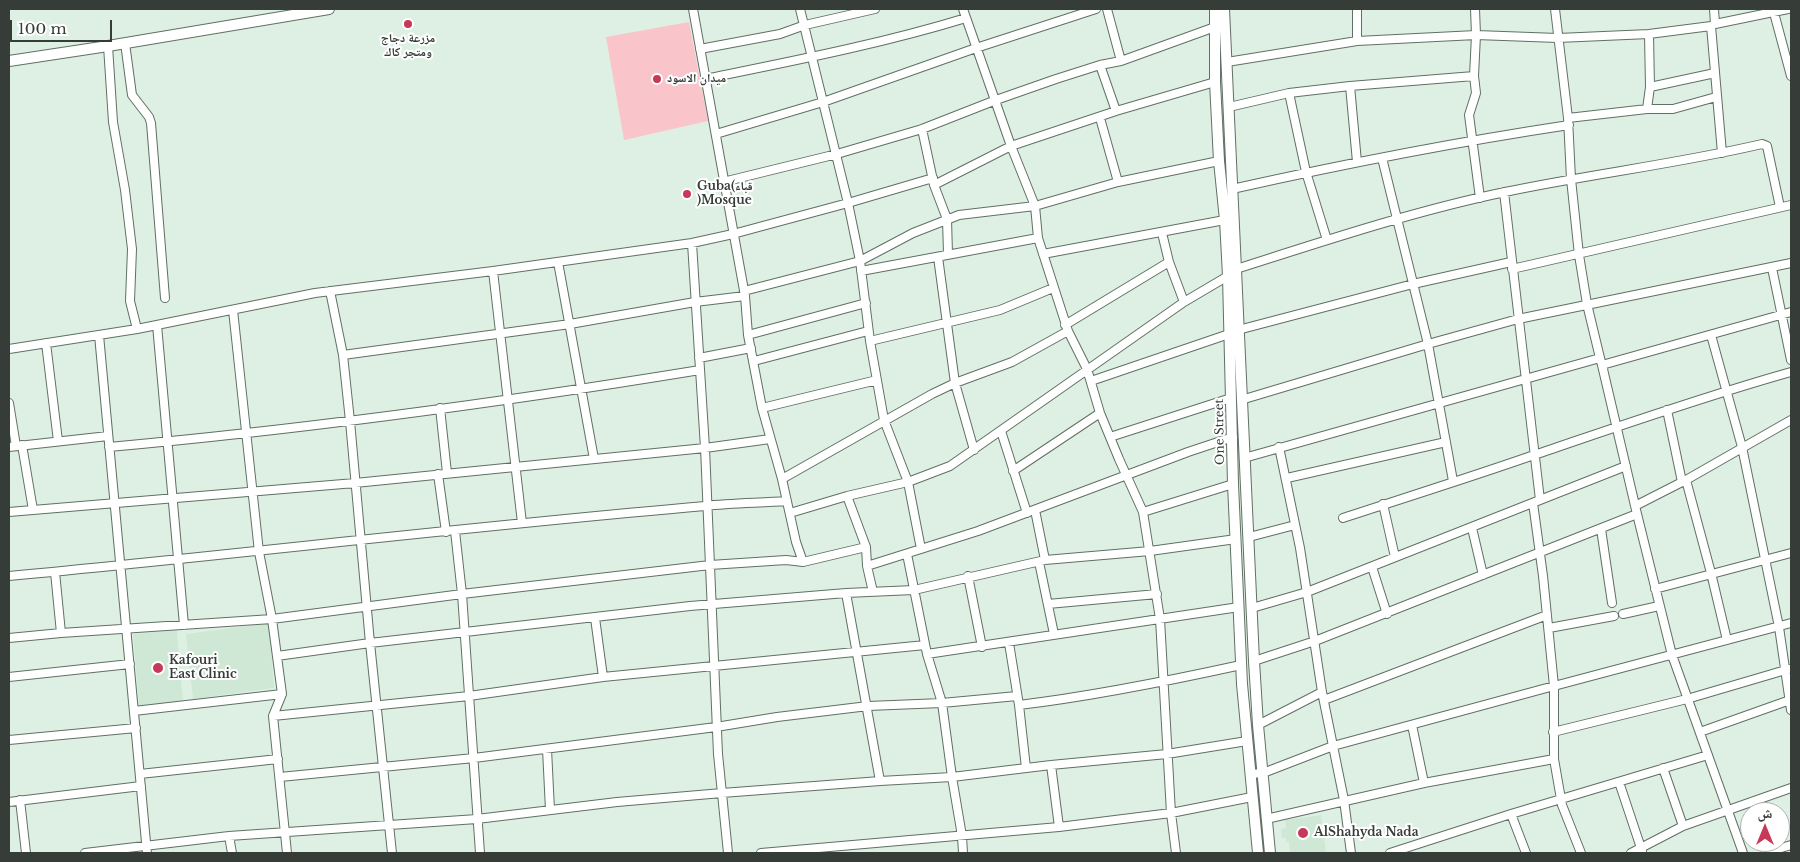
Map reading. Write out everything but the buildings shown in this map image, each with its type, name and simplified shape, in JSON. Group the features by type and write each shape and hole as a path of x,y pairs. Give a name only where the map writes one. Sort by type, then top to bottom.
{"street":[{"path":"9,61 329,9"},
{"path":"692,9 745,293 748,335 762,408 782,479 796,542 803,562"},
{"path":"800,9 837,154 860,260 868,331 884,420 908,482 921,549"},
{"path":"700,49 780,34 805,25 874,9"},
{"path":"963,9 1011,146 1035,206 1038,238 1066,328 1087,369 1100,413 1143,512 1160,619 1171,813 1176,853"},
{"path":"716,134 823,102 976,48 1096,9"},
{"path":"1107,9 1121,61"},
{"name":"One Street","path":"1215,9 1215,82 1219,161 1229,219 1236,399 1248,508 1258,725 1270,853"},
{"name":"One Street","path":"1225,9 1232,189 1229,219"},
{"path":"1357,9 1357,41"},
{"path":"1475,9 1474,76 1476,93 1469,115 1480,198"},
{"path":"1555,9 1569,121 1571,179 1579,255 1587,304 1672,655 1743,853"},
{"path":"1714,9 1716,97 1722,154"},
{"path":"1228,62 1357,41 1476,35 1558,38 1649,34 1713,25 1774,10 1788,9"},
{"path":"1774,10 1791,76"},
{"path":"705,79 928,30 966,18"},
{"path":"723,182 837,154 922,129 996,100 1100,65 1121,61 1215,27"},
{"path":"1647,109 1650,87 1649,34"},
{"path":"125,43 132,95 149,117 150,123 164,298"},
{"path":"1782,46 1791,44"},
{"path":"108,46 113,122 125,190 132,250 130,301 137,329"},
{"path":"1100,65 1116,112"},
{"path":"1650,87 1715,73"},
{"path":"1229,107 1289,93 1474,76"},
{"path":"9,350 99,336 330,291 558,262 692,243 733,234 934,182 1011,146 1215,82"},
{"path":"1350,86 1357,162"},
{"path":"1289,93 1306,172 1327,240"},
{"path":"1232,189 1306,172 1569,121 1647,109 1673,109 1716,97"},
{"path":"1100,118 1118,182"},
{"path":"922,129 934,182 948,219 948,254"},
{"path":"790,513 847,496 908,482 950,466 1184,302 1232,273 1327,240 1504,192 1722,154 1762,144 1767,146 1780,207"},
{"path":"1382,158 1428,344 1452,481"},
{"path":"342,355 570,324 745,293 860,260 912,233 959,215 1035,206 1118,182 1219,161"},
{"path":"1504,192 1534,455 1540,554 1554,686 1554,759 1560,799 1581,853"},
{"path":"1091,381 1234,332 1413,284 1579,255 1791,205"},
{"path":"1043,254 1229,219"},
{"path":"1162,233 1184,302"},
{"path":"861,271 1038,238"},
{"path":"692,243 708,505 716,727 728,853"},
{"path":"938,257 955,383 974,450"},
{"path":"558,262 594,459"},
{"path":"782,479 932,394 955,383 1012,362 1170,262"},
{"path":"1110,438 1236,399 1518,319 1791,263"},
{"path":"1772,268 1791,360"},
{"path":"493,271 522,523"},
{"path":"870,341 1000,310 1053,288"},
{"path":"330,291 342,355 350,421 366,606 392,853"},
{"path":"748,335 866,303"},
{"path":"233,310 259,552 272,618 282,694 273,716 287,853"},
{"path":"1244,458 1524,379 1601,362 1791,312"},
{"path":"157,325 184,625"},
{"path":"754,361 868,331"},
{"path":"1712,334 1742,447 1789,670 1791,710"},
{"path":"99,336 146,849"},
{"path":"46,343 58,441"},
{"path":"699,358 751,348"},
{"path":"109,446 350,421 582,389 700,370"},
{"path":"1343,518 1726,390 1791,372"},
{"path":"762,408 877,380"},
{"name":"One Street","path":"1236,399 1233,437 1234,508 1247,741 1258,853"},
{"path":"9,403 16,446 33,510"},
{"path":"440,408 447,473"},
{"path":"1667,410 1727,640"},
{"path":"1013,471 1100,413"},
{"path":"1254,661 1315,641 1386,614 1601,529 1791,420"},
{"path":"1001,431 1013,471 1031,511 1042,561 1054,634"},
{"path":"16,446 108,436"},
{"path":"867,566 1031,511 1233,437"},
{"path":"9,512 516,468 705,448 770,439"},
{"path":"1287,478 1446,442"},
{"path":"1279,447 1296,525 1323,696 1344,800 1351,853"},
{"path":"1252,608 1307,592 1626,466"},
{"path":"438,474 446,532"},
{"path":"1143,512 1233,484"},
{"path":"847,496 866,547 867,566 873,592"},
{"path":"9,576 708,505 787,501"},
{"path":"1383,504 1395,557"},
{"path":"1234,508 1248,508"},
{"path":"1249,538 1296,525"},
{"path":"1472,528 1483,575"},
{"path":"1601,529 1612,603"},
{"path":"455,531 465,632 480,853"},
{"path":"277,656 370,643 712,604 846,593 914,590 968,576 1042,561 1150,552 1236,539"},
{"path":"9,638 272,618 710,565 786,560 803,562 866,547"},
{"path":"1655,589 1791,553"},
{"path":"907,554 927,654 942,703 963,853"},
{"path":"1372,567 1386,614"},
{"path":"55,572 61,633"},
{"path":"968,576 982,647"},
{"path":"846,593 880,780"},
{"path":"1048,604 1157,594"},
{"path":"1623,614 1660,606"},
{"path":"927,654 1239,607"},
{"path":"1258,725 1323,696 1547,615"},
{"path":"1549,628 1614,616"},
{"path":"595,618 603,677"},
{"path":"1250,774 1263,773 1333,746 1791,623"},
{"path":"1009,643 1019,705 1026,768"},
{"path":"273,716 469,696 603,677 857,650 925,645"},
{"path":"9,677 130,664"},
{"path":"1019,705 1090,696 1242,665"},
{"path":"1553,732 1687,699 1789,670"},
{"path":"134,711 282,694"},
{"path":"280,778 474,758 868,706 942,703 1017,696"},
{"path":"1700,732 1790,700"},
{"path":"1412,725 1424,783"},
{"path":"9,740 136,728"},
{"path":"85,853 146,849 230,836 477,819 722,792 880,780 952,777 1168,754 1247,741"},
{"path":"546,749 550,810"},
{"path":"1390,853 1511,814 1708,755"},
{"path":"140,774 278,758"},
{"path":"1266,819 1424,783 1554,759"},
{"path":"1051,765 1059,827"},
{"path":"1663,768 1683,826"},
{"path":"1619,782 1642,851"},
{"path":"9,802 141,786"},
{"path":"1631,853 1642,851 1683,826 1791,788"},
{"path":"761,853 1059,827 1171,813 1252,797"},
{"path":"20,800 26,853"},
{"path":"1511,814 1526,853"},
{"path":"230,836 232,853"},
{"path":"1765,853 1791,845"}],"shaded area":[{"name":"ميدان الاسود","path":"689,22 708,121 624,140 606,37"},
{"path":"269,623 274,688 193,699 186,634"},
{"name":"Kafouri East Clinic","path":"177,630 183,702 139,706 133,634"},
{"name":"AlShahyda Nada","path":"1321,815 1326,853 1290,853 1289,842 1286,842 1286,838 1282,838 1281,829 1286,828 1285,820"}],"place":[{"name":"مزرعة دجاج ومتجر كاك","path":"408,24"},
{"name":"ميدان الاسود","path":"657,79"},
{"name":"Guba(قباء )Mosque","path":"687,194"},
{"name":"Kafouri East Clinic","path":"158,668"},
{"name":"AlShahyda Nada","path":"1303,833"}]}
